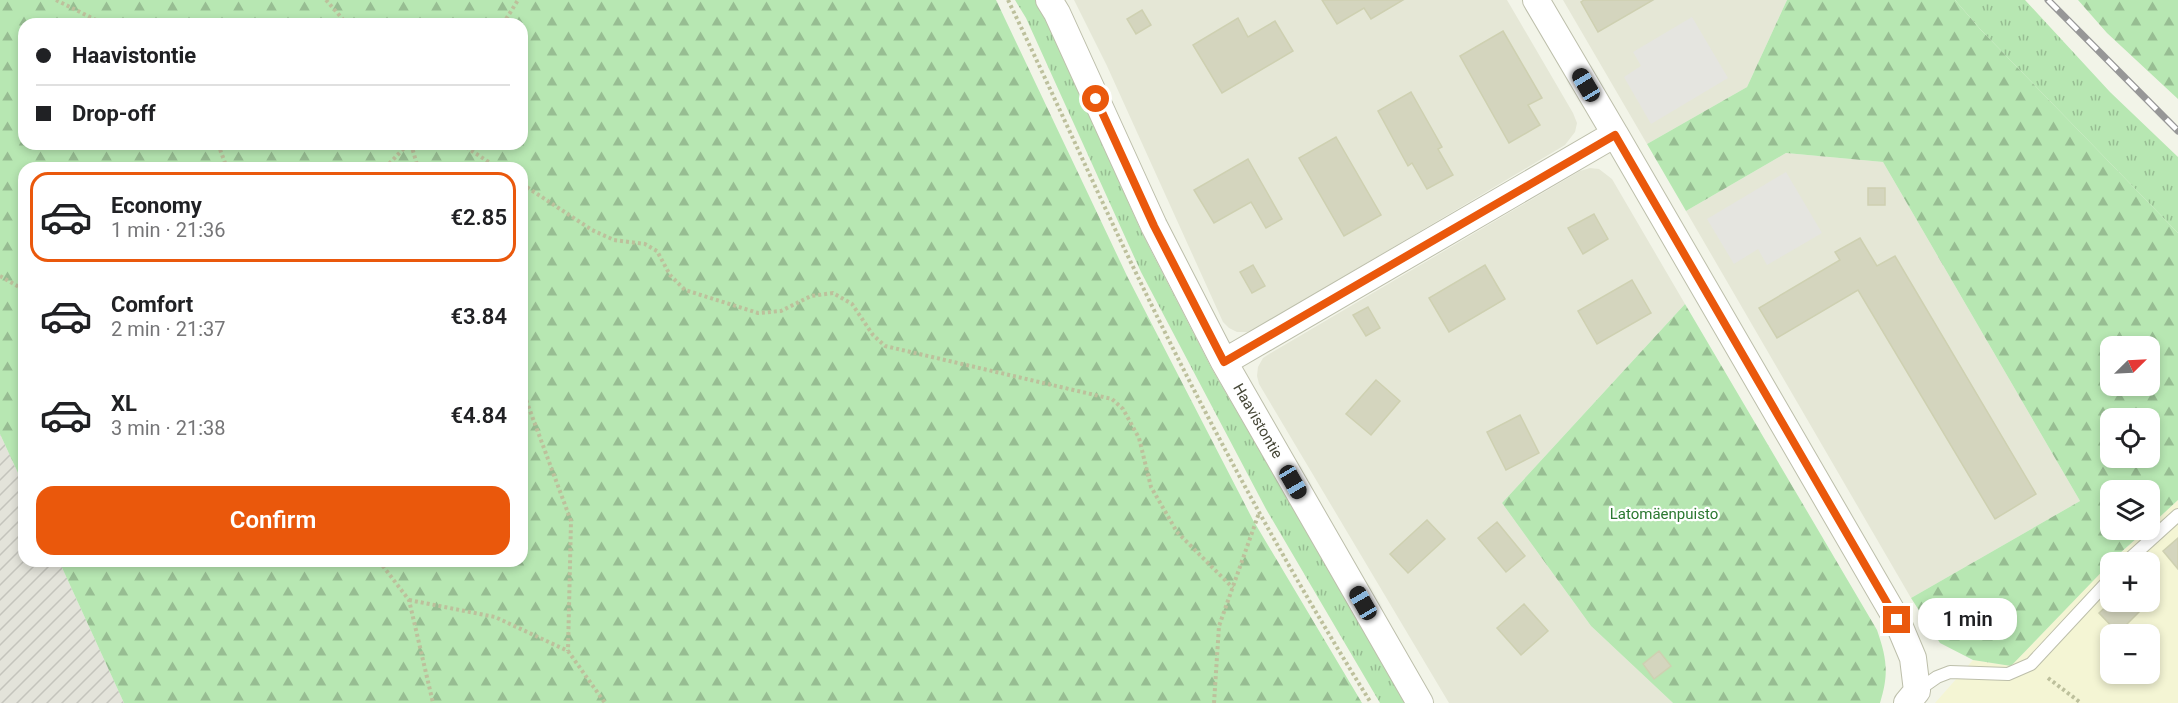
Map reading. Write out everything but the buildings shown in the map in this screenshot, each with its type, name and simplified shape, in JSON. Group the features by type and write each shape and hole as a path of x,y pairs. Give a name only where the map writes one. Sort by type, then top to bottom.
{"street":[{"name":"Haavistontie","path":"1049,0 1154,226 1224,362 1420,703"},
{"path":"1536,0 1897,620 1913,658 1912,697"},
{"path":"1224,362 1615,135"}],"lane":[{"path":"2137,552 2178,515"},
{"path":"1912,697 1936,677 1950,672 2008,674 2031,664 2100,590"}],"path":[{"path":"56,0 92,18"},
{"path":"326,0 342,18"},
{"path":"507,18 518,0"},
{"path":"1008,0 1137,275 1260,513 1371,703"},
{"path":"391,162 403,150"},
{"path":"470,150 489,162"},
{"path":"528,188 592,230 614,240 645,244 657,251 670,275 685,290 758,313 781,311 811,296 833,293 852,304 873,335 885,346 1112,399 1123,409 1139,438 1151,487 1177,532 1233,588"},
{"path":"0,276 18,286"},
{"path":"528,405 571,520 568,651"},
{"path":"1214,703 1219,626 1260,513"},
{"path":"384,567 409,600 432,703"},
{"path":"409,600 495,617 568,651 605,703"},
{"path":"2031,664 2080,703"}],"shaded area":[{"path":"1074,0 1507,0 1573,113 1577,123 1575,132 1565,145 1254,330 1237,332 1223,322 1107,66"},
{"path":"1563,0 1787,0 1747,87 1647,144"},
{"path":"1692,17 1728,78 1651,124 1624,77 1641,66 1633,52"},
{"path":"1786,153 1883,162 2080,501 1911,598 1686,211"},
{"path":"1590,168 1599,169 1612,179 1685,304 1502,503 1591,626 1673,703 1449,703 1259,384 1258,367 1263,358 1269,354 1580,171"},
{"path":"1786,172 1822,233 1767,265 1758,249 1734,264 1707,219"},
{"path":"0,434 18,473 18,567 62,567 124,703 0,703"},
{"path":"2178,500 2178,703 1935,703 1973,660 2011,666 2100,573 2100,612 2160,612 2160,552 2122,552 2135,540 2160,540 2160,517"}],"green space":[{"path":"0,0 996,0 1128,278 1253,520 1362,703 124,703 62,567 528,567 528,162 18,162 18,473 0,434"},
{"path":"1015,0 1036,0 1047,19 1142,233 1212,369 1407,703 1380,703 1266,509 1141,272 1026,18"},
{"path":"1787,0 1955,0 1981,30 2178,233 2178,500 2160,517 2160,480 2100,480 2100,540 2135,540 2121,552 2100,552 2100,574 2011,666 1973,660 1940,643 1911,598 2080,501 1883,162 1786,153 1686,211 1647,144 1747,87"},
{"path":"1955,0 2025,0 2110,92 2178,157 2178,233 1981,30"},
{"path":"2078,0 2178,0 2178,99 2107,33"},
{"name":"Latomäenpuisto","path":"1685,304 1877,630 1886,666 1880,703 1673,703 1591,626 1502,503"}],"railway":[{"path":"2048,0 2178,131"}],"route":[{"path":"1096,99 1154,226 1224,362 1615,135 1897,620"}]}
